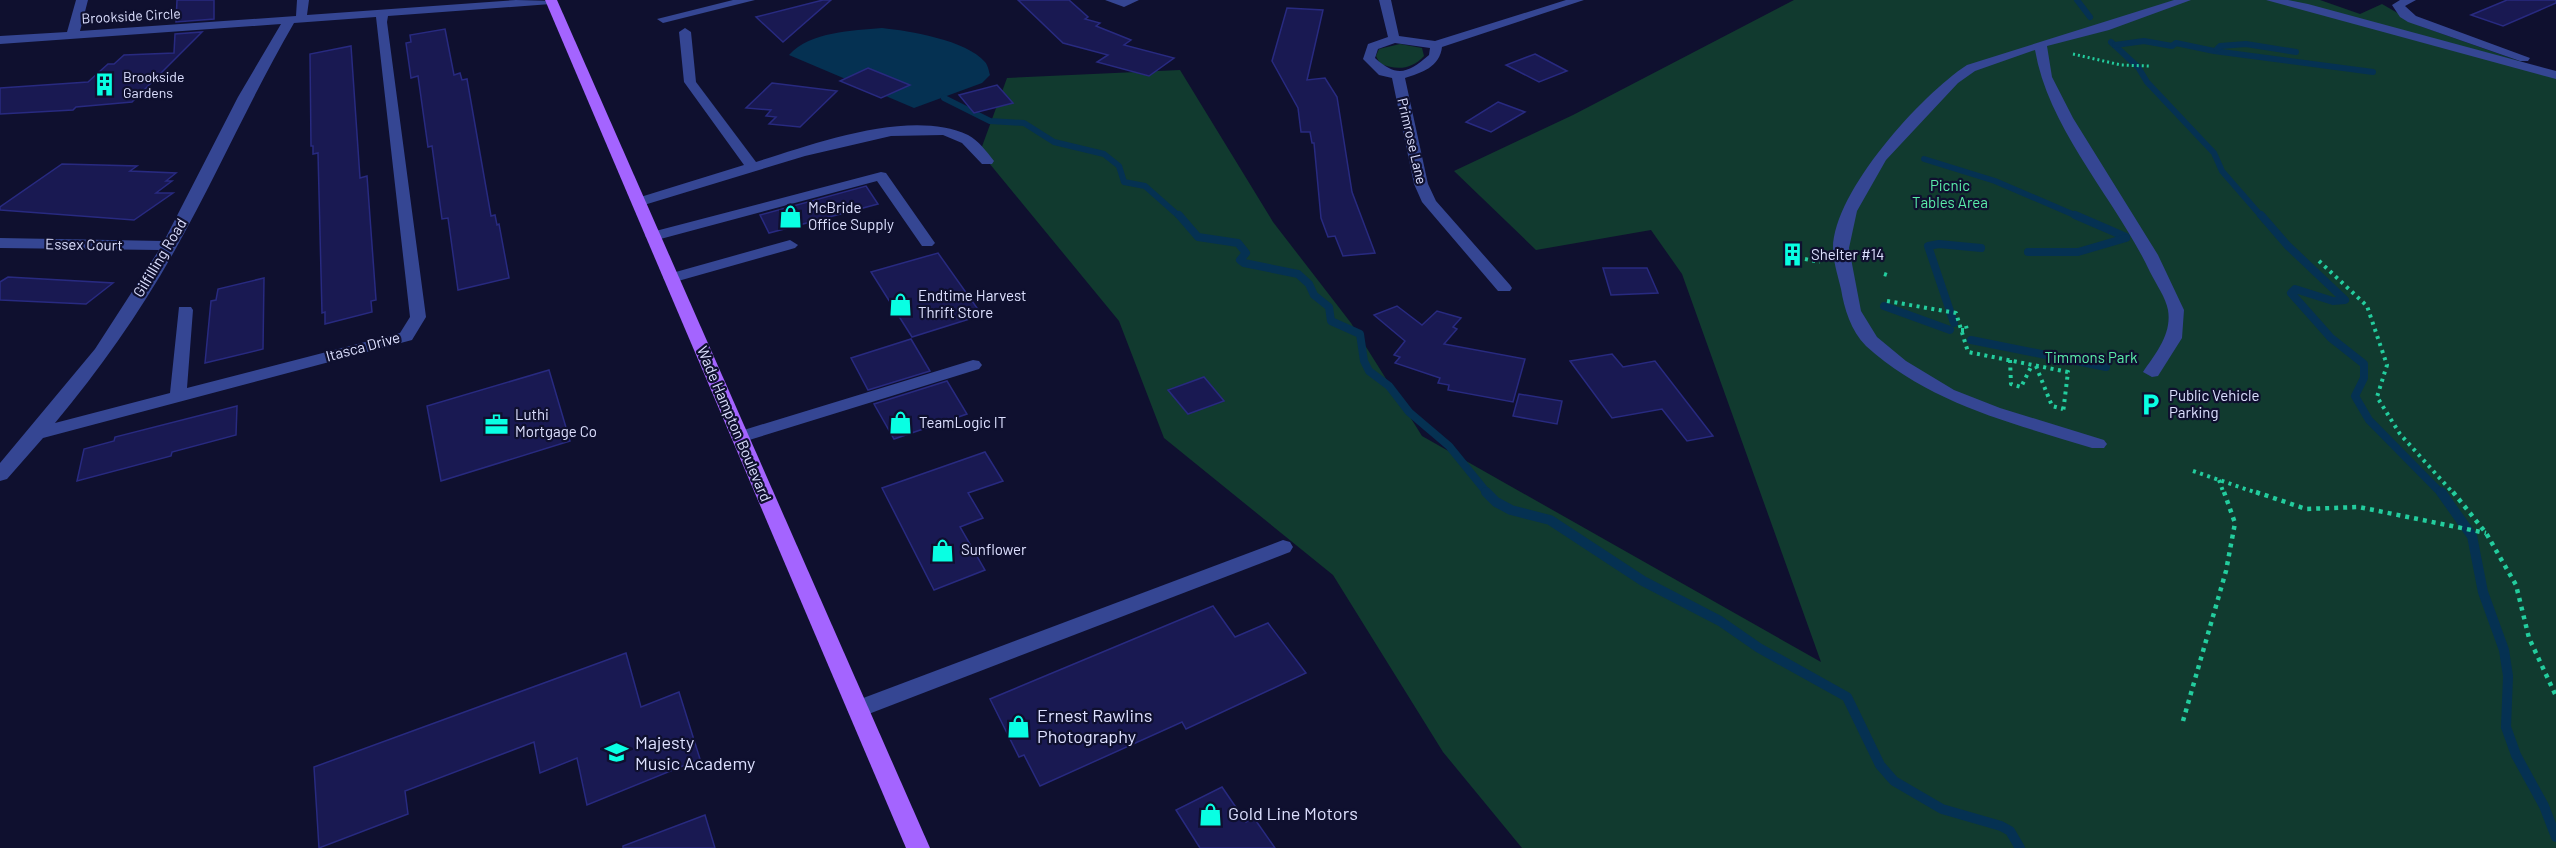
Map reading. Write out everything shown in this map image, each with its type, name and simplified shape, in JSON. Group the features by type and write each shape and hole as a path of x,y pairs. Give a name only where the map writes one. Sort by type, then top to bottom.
{"main road":[{"name":"Wade Hampton Boulevard","path":"551,1 918,848"}],"street":[{"path":"71,35 76,27 82,0"},
{"path":"295,21 303,0"},
{"path":"663,19 749,0"},
{"path":"1111,0 1124,4 1133,0"},
{"path":"1385,0 1394,39 1436,45 1578,0"},
{"path":"2098,444 1994,412 1948,394 1900,365 1870,340 1853,311 1841,248 1850,211 1880,158 1953,80 1971,68 2040,44 2104,27 2185,0"},
{"path":"2272,0 2370,24 2510,66 2556,75"},
{"path":"2410,0 2398,5 2404,14 2412,19 2556,69"},
{"name":"Brookside Circle","path":"0,40 295,21 551,1"},
{"name":"Itasca Drive","path":"38,433 406,336 418,317 381,22 383,14"},
{"name":"Gilfilling Road","path":"0,475 38,433 117,328 184,219 239,108 295,21"},
{"path":"686,32 690,82 704,104 753,167"},
{"name":"Primrose Lane","path":"1394,39 1372,47 1369,59 1383,72 1398,76 1421,184 1429,202 1504,288"},
{"path":"2040,44 2046,77 2067,118 2150,255 2176,310 2174,338 2152,372"},
{"path":"1398,76 1420,69 1435,56 1436,45"},
{"path":"639,202 753,167 862,138 900,131 938,129 965,138 987,161"},
{"path":"653,236 881,176 927,243"},
{"name":"Essex Court","path":"0,243 168,246"},
{"path":"671,278 790,245"},
{"path":"178,396 185,310"},
{"path":"740,437 973,365"},
{"path":"858,709 1282,547"}],"path":[{"path":"2065,52 2124,65 2147,66"},
{"path":"2319,261 2367,306 2387,365 2377,397 2400,434 2439,475 2486,533 2516,585 2529,638 2556,696"},
{"path":"1887,301 1956,313 1968,352 2068,372 2062,416 2072,418"},
{"path":"1961,330 1967,330 1966,326"},
{"path":"2010,360 2011,384 2021,387 2034,365"},
{"path":"2034,365 2052,406 2063,409"},
{"path":"2193,471 2306,508 2359,507 2486,533"},
{"path":"2183,720 2218,592 2226,571 2235,524 2219,480"}],"green space":[{"name":"Timmons Park","path":"1794,0 2320,0 2360,14 2382,4 2420,26 2556,74 2556,848 1522,848 1443,752 1333,575 1164,438 1119,321 980,152 1007,78 1180,70 1273,222 1351,323 1422,436 1821,662 1682,274 1651,230 1536,250 1454,171 1573,115"},
{"path":"1400,44 1422,48 1424,56 1404,68 1380,64 1376,56 1379,49"}],"water":[{"path":"882,28 922,34 965,48 985,62 990,75 982,83 914,108 789,55 798,47 820,37"}],"building":[{"path":"177,0 214,0 214,19 176,22"},
{"path":"831,0 783,42 756,17"},
{"path":"1018,0 1069,0 1088,17 1085,19 1100,23 1096,26 1131,40 1124,45 1174,58 1149,76 1097,62 1108,55 1063,43"},
{"path":"2507,0 2556,0 2556,3 2503,26 2471,15"},
{"path":"1287,8 1323,10 1307,80 1325,78 1337,97 1352,192 1375,253 1343,256 1335,236 1328,237 1321,218 1314,143 1312,143 1310,132 1301,132 1298,108 1272,61"},
{"path":"445,29 454,75 460,73 462,80 467,79 491,216 495,215 497,225 499,224 509,278 458,290 448,218 442,219 432,146 428,147 418,76 411,78 406,43 411,42 410,35"},
{"name":"Brookside Gardens","path":"202,32 132,102 76,107 73,110 0,114 0,88 88,82 108,64 114,64 124,55 174,53 175,34"},
{"path":"351,46 360,178 367,176 376,300 371,301 372,312 325,324 325,312 322,313 318,153 313,154 313,146 311,146 310,54"},
{"path":"1535,54 1567,71 1539,82 1506,65"},
{"path":"868,68 910,85 881,98 840,81"},
{"path":"772,83 837,91 800,127 769,124 776,117 766,116 771,110 746,108"},
{"path":"997,85 1013,103 974,113 959,95"},
{"path":"1498,102 1525,112 1491,132 1466,122"},
{"path":"62,164 137,166 130,171 176,173 166,181 172,181 156,193 173,193 134,220 0,210 0,207"},
{"path":"866,186 878,204 769,233 760,215"},
{"path":"938,253 982,315 912,337 871,272"},
{"path":"1603,268 1647,268 1658,293 1611,295"},
{"path":"8,277 113,283 86,304 0,300 0,282"},
{"path":"264,278 263,349 205,363 211,301 216,300 218,289"},
{"path":"1397,306 1422,325 1437,311 1461,318 1453,327 1457,329 1444,344 1525,359 1513,402 1448,390 1449,385 1438,383 1440,378 1395,363 1400,357 1394,355 1405,341 1374,315"},
{"path":"911,339 930,371 868,390 851,358"},
{"path":"1612,354 1623,367 1655,361 1713,436 1687,441 1662,409 1612,418 1570,361"},
{"name":"Luthi Mortgage Co","path":"549,370 570,441 441,481 427,406"},
{"path":"1204,377 1224,401 1188,414 1168,390"},
{"path":"947,381 967,414 894,439 874,404"},
{"path":"1519,394 1562,401 1557,424 1513,416"},
{"path":"237,406 236,435 172,452 171,456 77,481 84,449 114,441 115,437"},
{"path":"985,452 1003,481 968,493 983,518 960,527 985,570 934,590 882,488"},
{"path":"1213,606 1235,637 1268,623 1306,673 1186,729 1182,722 1040,786 1024,755 1019,757 990,699"},
{"path":"626,653 641,707 679,692 700,759 587,805 577,758 540,773 534,742 405,791 408,814 319,848 314,767"},
{"name":"Gold Line Motors","path":"1222,787 1246,822 1254,818 1275,848 1200,848 1176,810"},
{"path":"705,815 715,848 623,848 623,846"}],"waterway":[{"path":"2077,0 2090,17"},
{"path":"2115,45 2144,41 2172,46 2176,43 2214,51 2373,72"},
{"path":"2111,42 2138,67 2147,82 2214,153 2222,171 2262,217"},
{"path":"2217,49 2220,46 2246,44 2296,52"},
{"path":"944,98 990,121 1024,123 1054,142 1104,154 1119,166 1124,182 1145,186 1180,217"},
{"path":"1924,159 1995,181 2079,217"},
{"path":"1179,215 1198,237 1238,243 1246,253 1240,260 1244,263 1298,274 1309,284 1314,295 1329,307 1331,321 1360,334 1364,361 1369,371 1389,386 1409,412 1449,446 1488,494"},
{"path":"2075,215 2126,237"},
{"path":"2261,215 2287,245 2345,300 2333,301 2295,289 2291,293 2331,338 2364,364 2364,378 2355,396 2369,420 2442,494"},
{"path":"2028,252 2078,252 2126,238"},
{"path":"1954,323 1928,246 1939,244 1981,248"},
{"path":"1884,306 1950,330"},
{"path":"1971,340 2106,367"},
{"path":"2441,492 2472,536 2483,592 2504,650 2508,676 2506,727 2516,755 2544,806 2556,837"},
{"path":"1488,494 1496,502 1511,510 1550,520 1643,581 1720,621 1759,648 1847,697 1880,765 1894,781 1942,809 2001,826 2010,831 2020,848"}],"place":[{"name":"Brookside Gardens","path":"105,85"},
{"name":"McBride Office Supply","path":"790,217"},
{"name":"Shelter #14","path":"1793,255"},
{"name":"Endtime Harvest Thrift Store","path":"900,305"},
{"name":"Public Vehicle Parking","path":"2151,405"},
{"name":"TeamLogic IT","path":"901,423"},
{"name":"Luthi Mortgage Co","path":"497,424"},
{"name":"Sunflower","path":"943,550"},
{"name":"Ernest Rawlins Photography","path":"1019,726"},
{"name":"Majesty Music Academy","path":"617,753"},
{"name":"Gold Line Motors","path":"1210,814"}],"park label":[{"name":"Picnic Tables Area","path":"1950,194"}]}
